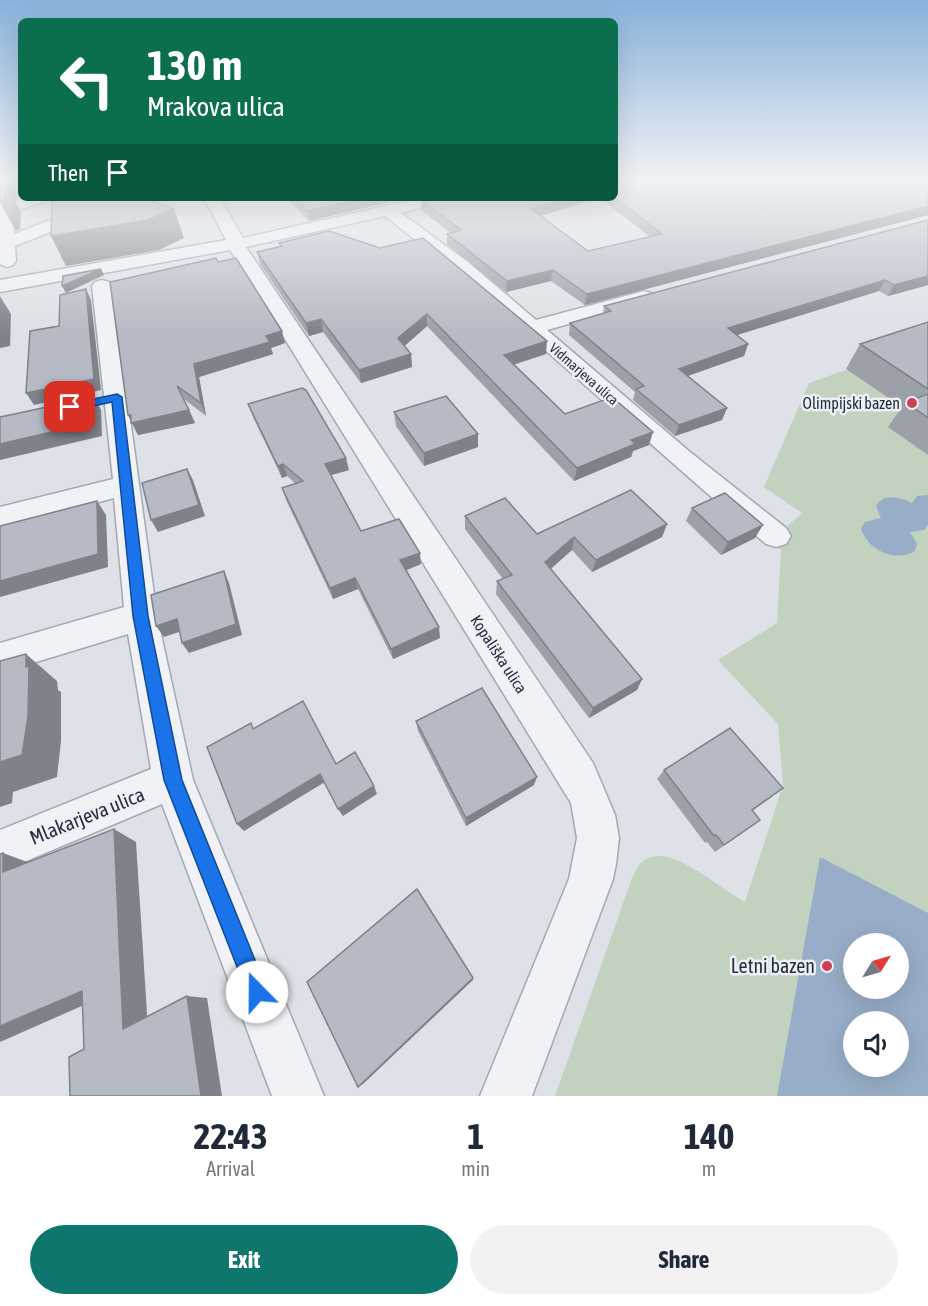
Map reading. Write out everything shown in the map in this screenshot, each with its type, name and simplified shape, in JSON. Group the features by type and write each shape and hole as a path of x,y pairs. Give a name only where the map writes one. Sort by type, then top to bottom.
{"street":[{"path":"5,231 4,286 236,245 301,231"},
{"path":"6,243 37,231"},
{"name":"Kopališka ulica","path":"231,231 240,254 579,777 593,804 599,830 595,864 506,1096"},
{"name":"Vidmarjeva ulica","path":"415,231 461,266 681,458 776,536"},
{"path":"102,286 105,400 127,485 141,616 173,780 298,1096"},
{"path":"531,328 667,291"},
{"path":"0,518 127,485"},
{"path":"0,658 141,616"},
{"name":"Mlakarjeva ulica","path":"0,851 173,780"}],"green space":[{"path":"928,341 928,1096 555,1096 632,878 641,863 653,857 666,857 679,861 745,902 783,785 778,724 718,660 777,623 781,550 771,541 802,513 764,487 809,383"}],"water":[{"path":"928,495 928,525 924,530 910,532 917,544 915,551 899,556 891,555 870,543 861,529 865,522 881,518 876,506 879,502 883,499 897,498 912,503 917,496"},
{"name":"Letni bazen","path":"820,857 928,913 928,1096 777,1096"}],"building":[{"path":"51,231 80,231 51,236"},
{"path":"328,231 380,248 423,238 547,341 504,355 565,414 612,397 653,432 631,440 635,444 577,468 427,314 398,338 411,354 359,370 321,319 306,323 257,252 282,246 279,243"},
{"path":"457,231 561,231 588,251 662,234 658,231 831,231 587,294 553,270 507,281 447,234"},
{"path":"886,231 928,231 928,276 894,285 885,280 728,328 748,344 679,369 727,408 679,425 636,389 644,386 570,323 611,311 604,306"},
{"path":"216,258 218,262 236,258 282,331 266,336 270,342 194,364 201,403 177,386 189,410 131,423 110,282"},
{"path":"101,269 62,286 63,276"},
{"path":"86,289 94,379 26,393 30,331 59,326 60,295"},
{"path":"928,322 928,389 860,344"},
{"path":"302,388 306,390 346,458 325,464 361,531 399,519 420,553 400,560 439,627 391,649 355,578 330,588 282,488 303,481 283,464 278,466 248,404"},
{"path":"928,394 928,418 906,402"},
{"path":"446,396 478,434 424,453 394,412"},
{"path":"94,397 94,422 0,444 0,417"},
{"path":"187,469 199,505 151,520 142,483"},
{"path":"631,490 667,524 596,560 574,537 545,562 642,679 593,708 497,581 512,575 465,516 505,498 537,534"},
{"path":"725,493 763,525 728,542 692,508"},
{"path":"97,501 98,554 0,581 0,526"},
{"path":"224,571 236,624 182,643 177,619 156,626 151,595"},
{"path":"26,654 26,667 29,666 28,717 22,755 0,762 0,661"},
{"path":"482,688 537,777 466,818 416,721"},
{"path":"303,701 336,764 355,752 374,786 338,809 320,774 237,824 207,747 251,723 253,729"},
{"path":"730,728 783,788 752,810 760,820 724,845 716,835 714,836 664,770"},
{"path":"114,829 123,1029 187,996 201,1096 70,1096 69,1057 84,1049 82,991 0,1026 0,854 3,853 3,872"},
{"path":"417,889 473,978 358,1087 307,982"}],"place":[{"name":"Olimpijski bazen","path":"912,403"},
{"name":"Letni bazen","path":"827,966"}],"route":[{"path":"70,407 117,397 141,616 173,780 257,992"}]}
